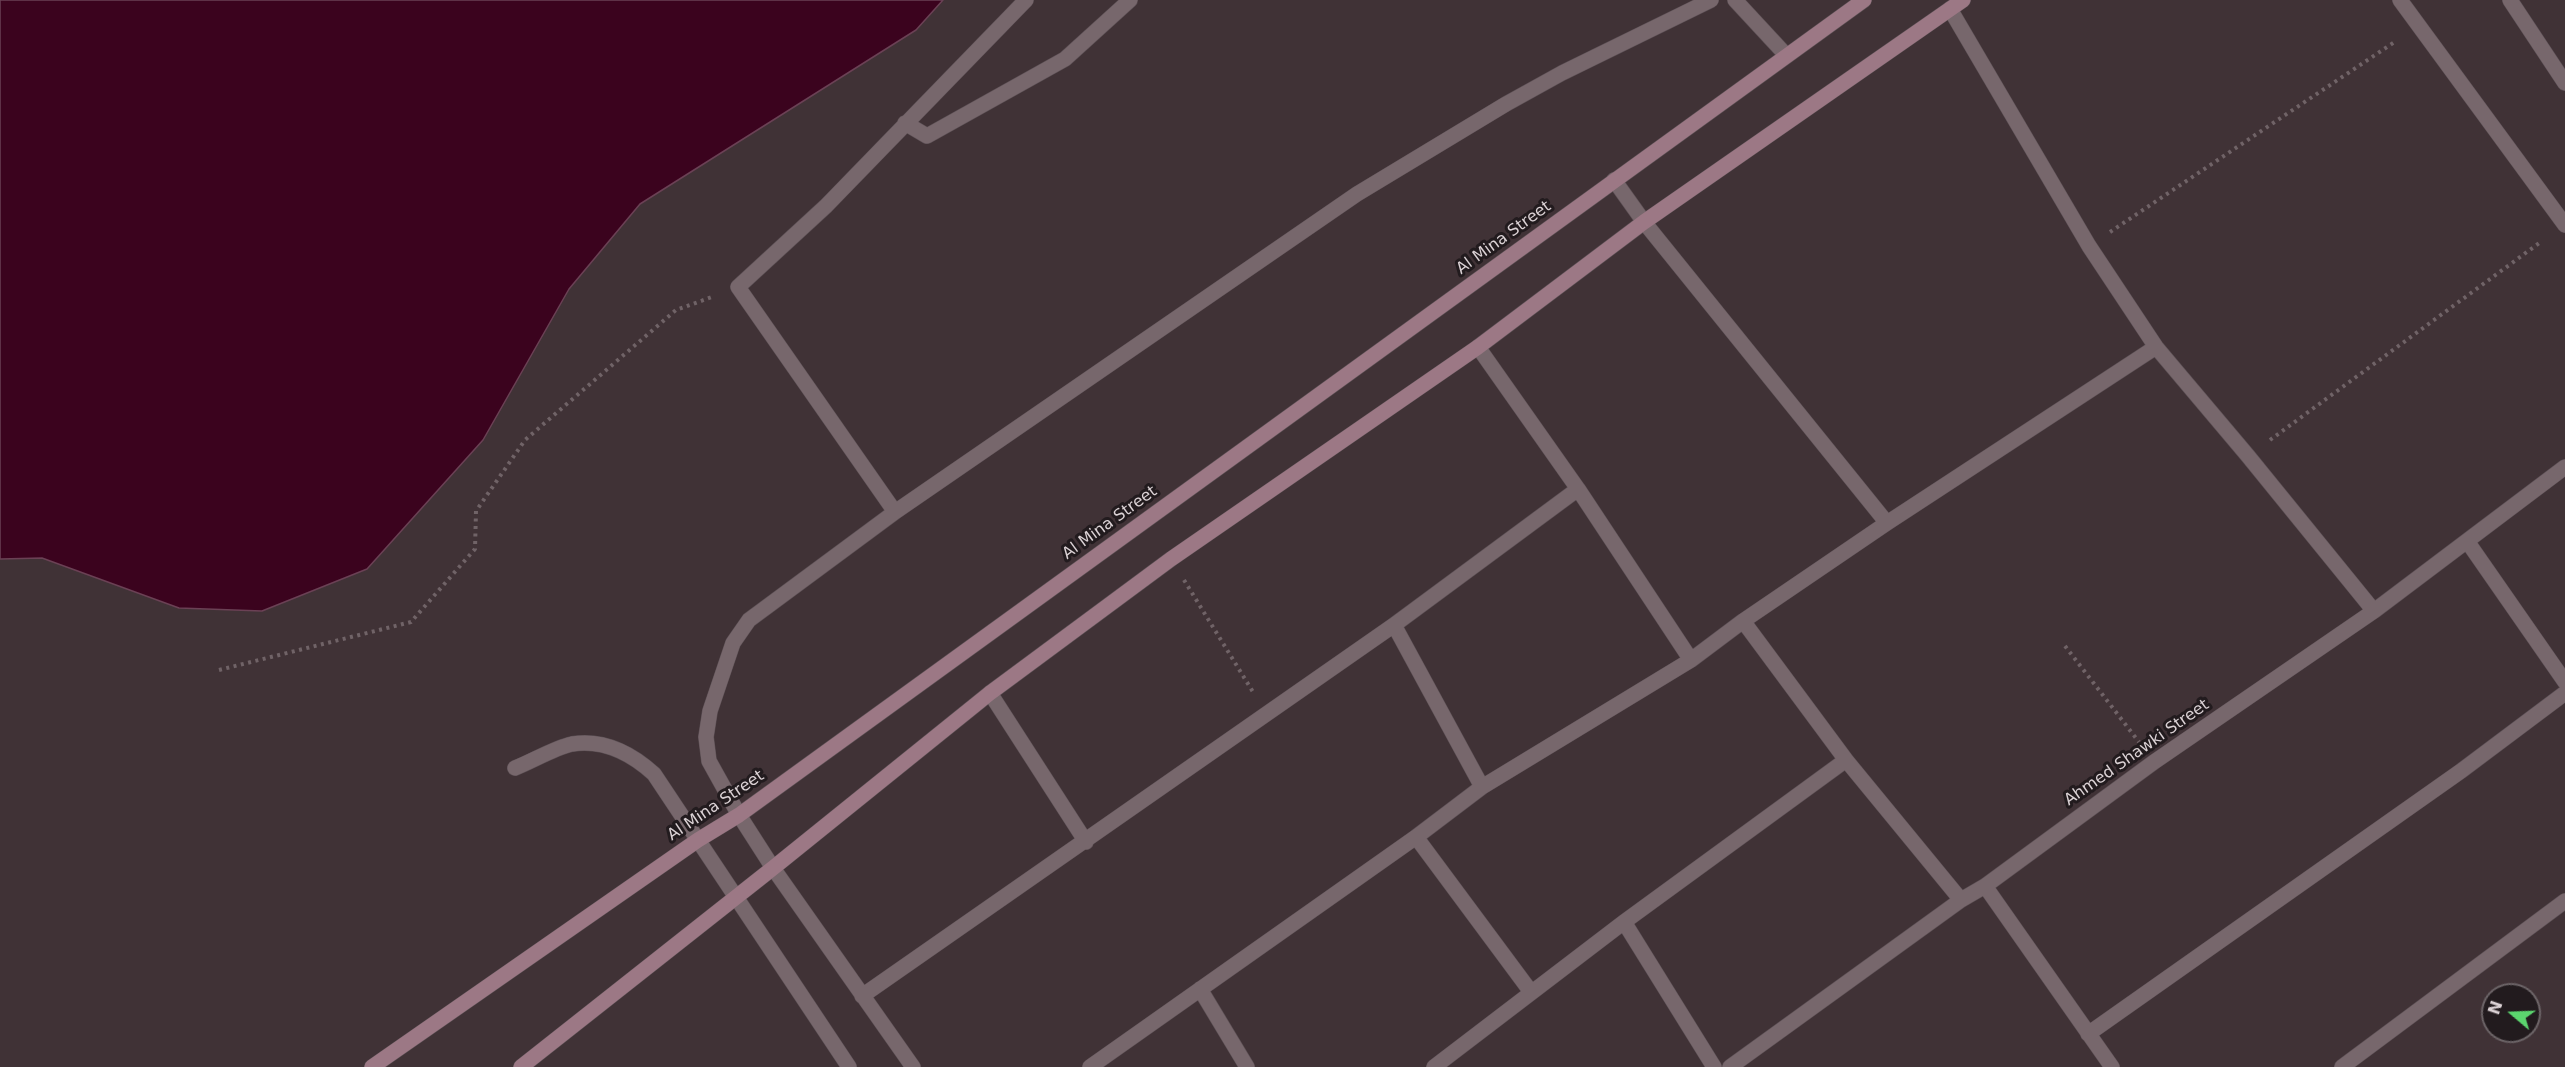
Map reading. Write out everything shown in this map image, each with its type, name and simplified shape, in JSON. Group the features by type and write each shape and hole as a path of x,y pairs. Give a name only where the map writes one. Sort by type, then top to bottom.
{"main road":[{"name":"Al Mina Street","path":"372,1067 698,840 738,815 1864,0"},
{"path":"521,1067 990,693 1171,559 1478,347 1644,222 1963,0"}],"street":[{"path":"895,512 738,287 826,206 1026,0"},
{"path":"905,123 927,136 1065,59 1130,0"},
{"path":"913,1067 773,868 738,815 709,761 706,737 710,711 733,643 749,620 895,512 1357,194 1487,115 1562,73 1711,0"},
{"path":"1735,0 1786,55"},
{"path":"2400,0 2565,225"},
{"path":"2510,0 2565,83"},
{"path":"1950,9 2089,246 2156,347 2374,611"},
{"path":"1614,180 1644,222 1887,522"},
{"path":"1478,347 1578,489 1691,660"},
{"path":"1090,1067 1416,837 1482,787 1691,660 1743,621 1887,522 2156,347"},
{"name":"Ahmed Shawki Street","path":"1730,1067 1961,900 1985,886 2154,762 2374,611 2565,467"},
{"path":"862,996 1086,842 1394,625 1578,489"},
{"path":"2467,541 2565,682"},
{"path":"1743,621 1846,760 1961,900"},
{"path":"1394,625 1482,787"},
{"path":"990,693 1086,842"},
{"path":"2088,1034 2462,771 2565,693"},
{"path":"515,768 572,744 595,744 617,749 637,759 654,774 849,1067"},
{"path":"1434,1067 1624,922 1846,760"},
{"path":"1416,837 1531,992"},
{"path":"1985,886 2112,1067"},
{"path":"2342,1067 2565,901"},
{"path":"1624,922 1714,1067"},
{"path":"1200,989 1247,1067"}],"path":[{"path":"2089,246 2419,26"},
{"path":"2248,456 2565,225"},
{"path":"219,670 411,622 475,549 476,511 525,440 676,310 738,287"},
{"path":"1171,559 1267,714"},
{"path":"2065,646 2154,762"}],"shaded area":[{"path":"0,0 943,0 916,30 640,204 569,289 483,440 367,569 262,611 179,608 42,558 0,559"}]}
